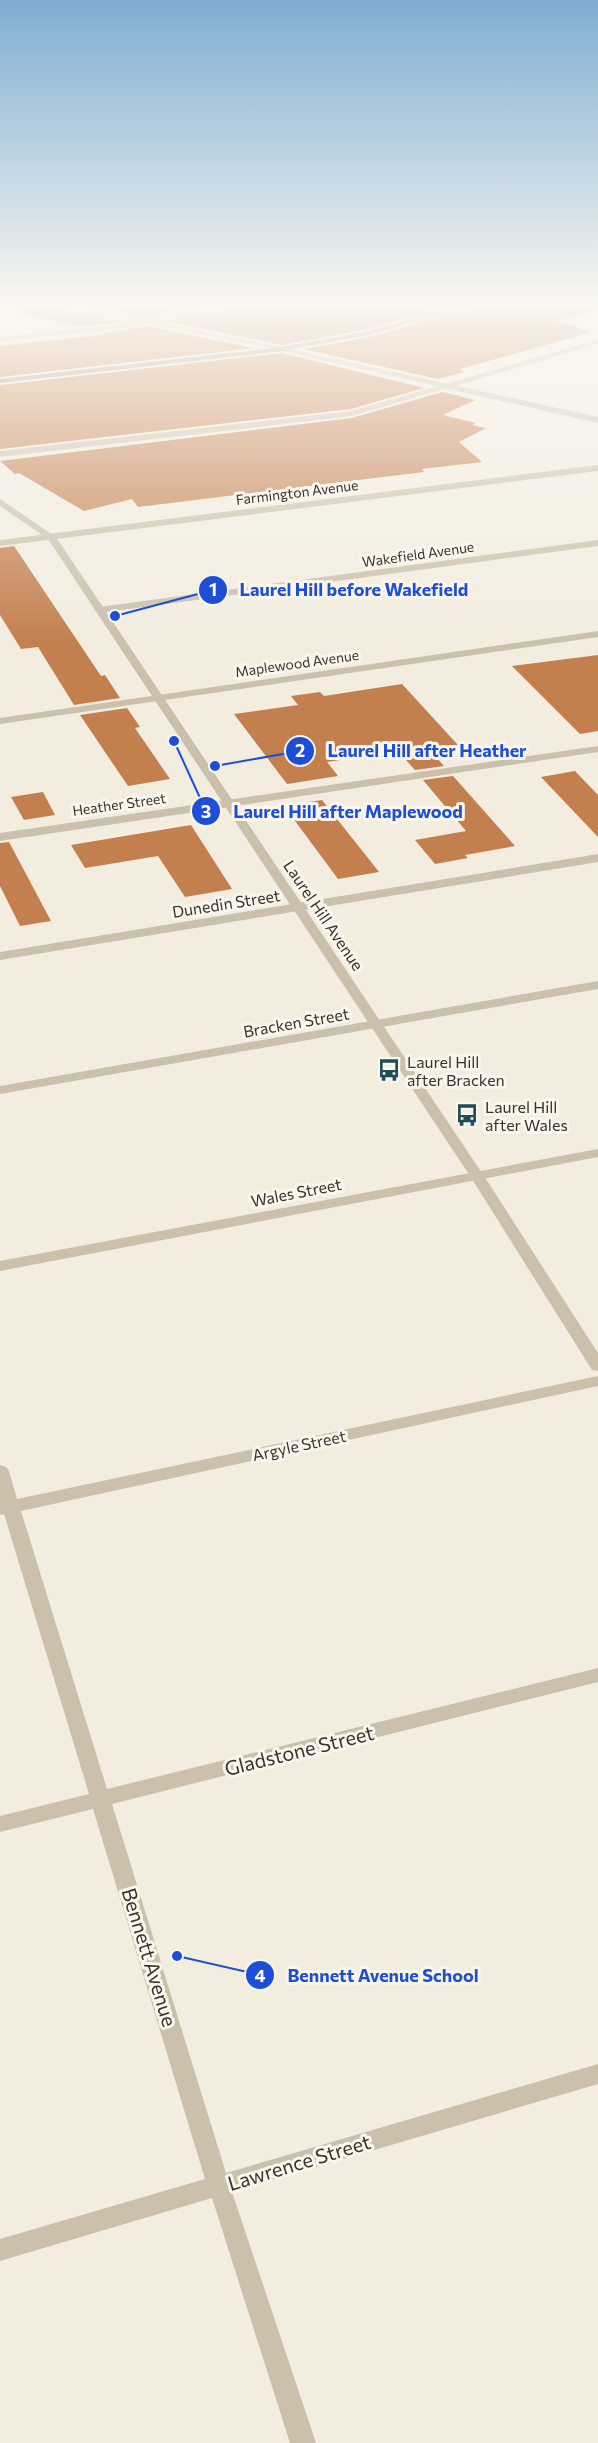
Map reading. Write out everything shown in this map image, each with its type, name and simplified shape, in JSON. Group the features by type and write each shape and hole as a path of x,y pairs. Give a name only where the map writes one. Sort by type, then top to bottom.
{"street":[{"path":"0,454 318,417"},
{"name":"Farmington Avenue","path":"0,543 598,468"},
{"name":"Laurel Hill Avenue","path":"0,502 51,537 477,1176 598,1366"},
{"name":"Wakefield Avenue","path":"99,610 598,543"},
{"name":"Maplewood Avenue","path":"0,721 598,634"},
{"name":"Heather Street","path":"0,837 598,749"},
{"name":"Dunedin Street","path":"0,956 598,858"},
{"name":"Bracken Street","path":"0,1090 598,985"},
{"name":"Wales Street","path":"0,1266 598,1153"},
{"name":"Argyle Street","path":"5,1508 598,1382"},
{"name":"Bennett Avenue","path":"0,1471 5,1508 102,1800 219,2186 303,2443"},
{"name":"Gladstone Street","path":"0,1824 598,1675"},
{"name":"Lawrence Street","path":"0,2250 598,2074"}],"building":[{"path":"0,417 281,417 0,449"},
{"path":"451,417 476,423 472,425 486,428 459,442 482,462 422,469 424,472 138,507 132,499 84,511 19,473 15,474 0,461 352,418"},
{"path":"14,546 101,676 105,675 120,698 74,705 38,647 21,649 0,615 0,548"},
{"path":"598,655 598,731 580,734 512,666"},
{"path":"402,684 458,745 429,749 444,766 415,770 398,751 327,762 338,776 287,784 234,714 298,705 291,696 320,692 324,696"},
{"path":"127,708 140,727 135,728 170,779 128,786 80,715"},
{"path":"575,771 598,795 598,837 541,777"},
{"path":"453,776 515,846 465,855 468,858 435,864 415,840 466,831 423,780"},
{"path":"43,792 55,815 24,820 11,797"},
{"path":"322,800 379,872 338,879 284,806"},
{"path":"191,825 232,889 185,897 158,856 85,868 71,845"},
{"path":"9,842 51,921 20,926 0,886 0,843"}],"place":[{"name":"Laurel Hill before Wakefield","path":"115,616"},
{"name":"Laurel Hill after Maplewood","path":"174,741"},
{"name":"Laurel Hill after Heather","path":"215,766"},
{"name":"Laurel Hill after Bracken","path":"389,1070"},
{"name":"Laurel Hill after Wales","path":"467,1115"},
{"name":"Bennett Avenue School","path":"177,1956"}]}
